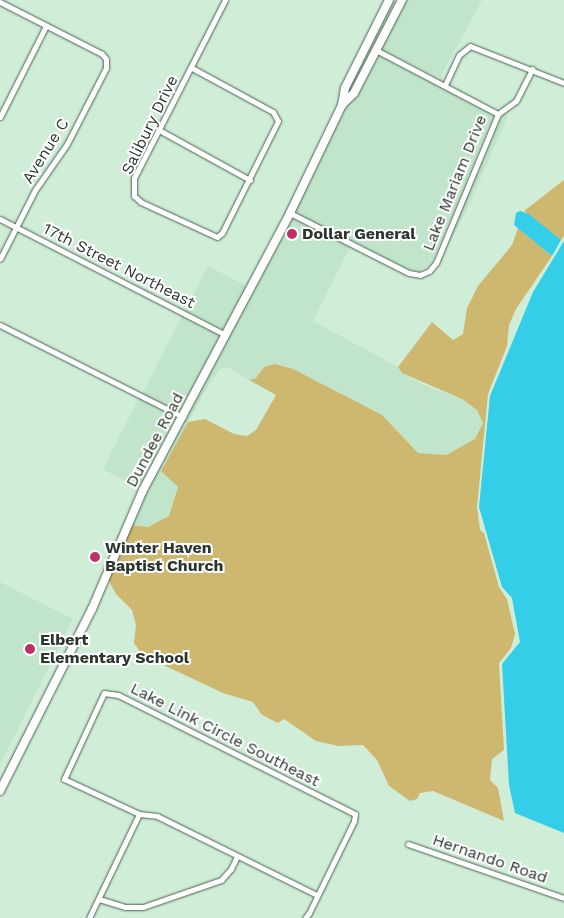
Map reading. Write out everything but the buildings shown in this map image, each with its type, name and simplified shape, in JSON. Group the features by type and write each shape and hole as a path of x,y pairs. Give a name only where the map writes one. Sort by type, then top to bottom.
{"main road":[{"name":"Dundee Road","path":"0,791 92,609 143,490 290,213 342,105 344,88 389,0"},
{"name":"Dundee Road","path":"342,105 354,93 402,0"}],"street":[{"name":"Salibury Drive","path":"192,68 273,112 278,121 250,180 222,233 217,237 141,202 134,196 134,178 192,68 225,0"},
{"path":"0,2 46,26 0,117"},
{"name":"Avenue C","path":"0,259 43,176 67,144 106,68 106,59 102,54 46,26"},
{"path":"445,85 459,55 470,46 564,83"},
{"name":"Lake Mariam Drive","path":"290,213 409,273 425,272 436,262 498,114 376,50"},
{"path":"498,114 516,101 532,69"},
{"path":"159,130 250,180"},
{"name":"17th Street Northeast","path":"0,219 226,334"},
{"path":"0,325 183,417"},
{"name":"Lake Link Circle Southeast","path":"139,814 64,779 104,693 118,695 355,814 317,895"},
{"path":"89,918 139,814 157,816 317,895 305,918"},
{"name":"Hernando Road","path":"408,844 564,898"},
{"path":"99,899 125,907 143,907 220,880 231,869 236,856"}],"shaded area":[{"path":"406,0 482,0 441,76 443,80 381,49"},
{"path":"378,55 494,115 433,261 419,271 410,270 294,212 345,109 357,94"},
{"path":"505,113 507,118 466,212 444,252 481,159"},
{"path":"564,180 564,236 561,240 524,211"},
{"path":"291,218 350,247 313,321 398,367 402,373 424,385 462,399 477,410 483,423 481,431 475,439 446,455 417,453 382,415 336,392 264,367 256,378 249,380 227,367 219,370 206,390 161,470 178,487 169,516 148,527 131,525 146,492"},
{"path":"518,228 552,256 516,309 509,325 507,346 488,394 477,507 480,530 484,533 499,587 507,599 515,634 511,648 499,663 504,750 492,759 490,780 498,788 504,821 433,791 420,793 417,799 410,801 389,786 377,760 363,745 339,746 316,741 284,719 278,723 262,715 253,702 223,693 141,653 134,643 136,625 132,610 116,594 109,581 131,525 148,527 169,516 178,487 161,471 188,422 205,419 234,434 247,436 256,430 276,395 249,380 256,378 264,367 275,364 293,369 382,415 418,453 446,455 475,439 483,423 477,410 462,399 402,373 398,367 432,322 453,340 463,334 467,308 478,286 512,245"},
{"path":"208,266 247,286 225,331 185,311"},
{"path":"182,316 222,336 183,414 143,394"},
{"path":"139,398 178,418 142,489 103,469"},
{"name":"Elbert Elementary School","path":"0,582 73,619 0,765"}],"water":[{"path":"520,211 529,214 561,240 552,256 514,225 516,213"},
{"path":"564,241 564,833 515,813 509,785 502,664 520,642 512,598 502,587 479,507 490,396 533,292"}],"place":[{"name":"Dollar General","path":"292,234"},
{"name":"Winter Haven Baptist Church","path":"95,557"},
{"name":"Elbert Elementary School","path":"30,649"}]}
